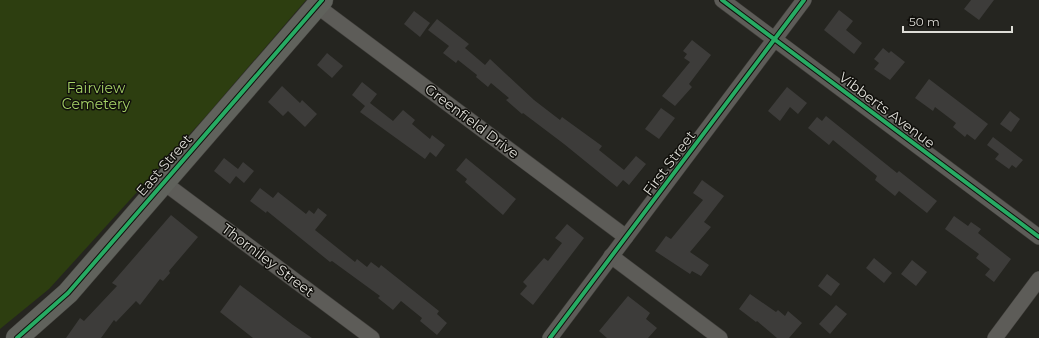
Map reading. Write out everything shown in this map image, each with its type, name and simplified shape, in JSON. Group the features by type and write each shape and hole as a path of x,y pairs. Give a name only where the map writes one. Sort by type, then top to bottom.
{"street":[{"name":"Vibberts Avenue","path":"722,0 1039,237"},
{"name":"First Street","path":"550,338 804,0"},
{"name":"East Street","path":"17,338 68,293 320,3"},
{"name":"Greenfield Drive","path":"320,3 626,237"},
{"name":"Thorniley Street","path":"163,182 372,338"},
{"path":"611,256 720,338"},
{"path":"995,338 1039,279"}],"green space":[{"name":"Fairview Cemetery","path":"0,0 306,0 207,115 49,289 0,329"}],"building":[{"path":"971,0 994,0 979,20 964,9"},
{"path":"839,10 853,21 846,30 862,43 854,54 824,30"},
{"path":"414,11 430,23 420,37 404,24"},
{"path":"437,19 469,44 465,48 485,65 490,59 534,100 560,120 562,117 602,146 599,150 624,170 636,156 646,164 629,185 623,180 617,187 564,144 523,113 522,114 506,100 509,98 491,83 488,87 476,77 477,75 458,60 456,63 443,53 449,46 428,30"},
{"path":"692,40 711,55 689,84 692,87 675,106 662,96 690,62 684,58 687,54 683,51"},
{"path":"883,48 889,53 891,51 905,62 890,80 874,69 879,63 874,59"},
{"path":"327,53 343,66 332,78 317,65"},
{"path":"929,79 988,124 975,140 967,134 965,137 953,127 956,123 935,107 933,111 915,98"},
{"path":"362,82 377,94 370,103 393,121 403,110 415,120 412,124 430,139 432,135 445,145 436,157 430,152 425,159 360,112 365,106 352,95"},
{"path":"282,86 300,103 302,100 317,114 305,127 288,111 283,116 268,102"},
{"path":"787,87 807,103 798,114 790,107 780,121 768,111"},
{"path":"661,108 675,118 659,139 645,129"},
{"path":"1010,111 1020,119 1011,132 1000,124"},
{"path":"826,116 897,173 899,171 937,201 927,213 899,191 895,196 875,180 877,176 833,140 829,145 808,128 817,117 822,121"},
{"path":"993,137 1023,160 1016,168 1012,165 1009,169 995,159 999,154 987,145"},
{"path":"224,158 238,169 243,162 254,171 244,183 236,176 230,184 214,171"},
{"path":"466,158 516,199 503,215 465,182 467,179 456,170"},
{"path":"702,180 724,196 704,222 711,227 690,252 709,265 701,276 692,271 690,274 655,251 666,236 671,239 703,200 693,193"},
{"path":"260,188 273,198 278,192 306,214 309,210 314,214 318,208 327,215 315,230 355,262 357,259 367,267 371,262 379,268 381,265 439,311 437,314 447,323 437,335 420,321 422,318 401,301 393,310 378,298 380,296 332,261 330,262 267,211 266,213 250,201"},
{"path":"171,215 198,237 169,271 170,273 163,281 160,279 140,305 136,301 116,322 114,320 101,338 66,338 80,318 84,321 117,286 112,283"},
{"path":"954,216 968,226 971,222 981,229 978,233 1011,259 994,282 985,275 990,269 976,258 979,254 945,229"},
{"path":"567,224 584,238 533,305 520,294 527,286 523,282 544,258 548,261 562,243 555,238"},
{"path":"874,258 892,273 884,283 866,268"},
{"path":"912,260 927,272 916,286 901,274"},
{"path":"827,274 840,284 831,296 818,286"},
{"path":"240,285 312,338 253,338 220,312"},
{"path":"750,294 776,312 778,310 785,316 788,311 802,323 789,338 777,338 757,321 756,322 739,309"},
{"path":"628,296 650,313 646,319 657,328 648,338 607,338 599,331"},
{"path":"836,305 847,314 830,334 819,324"}],"cycle path":[{"path":"17,338 68,293 322,0"},
{"path":"722,0 1039,237"},
{"path":"550,338 804,0"}]}
